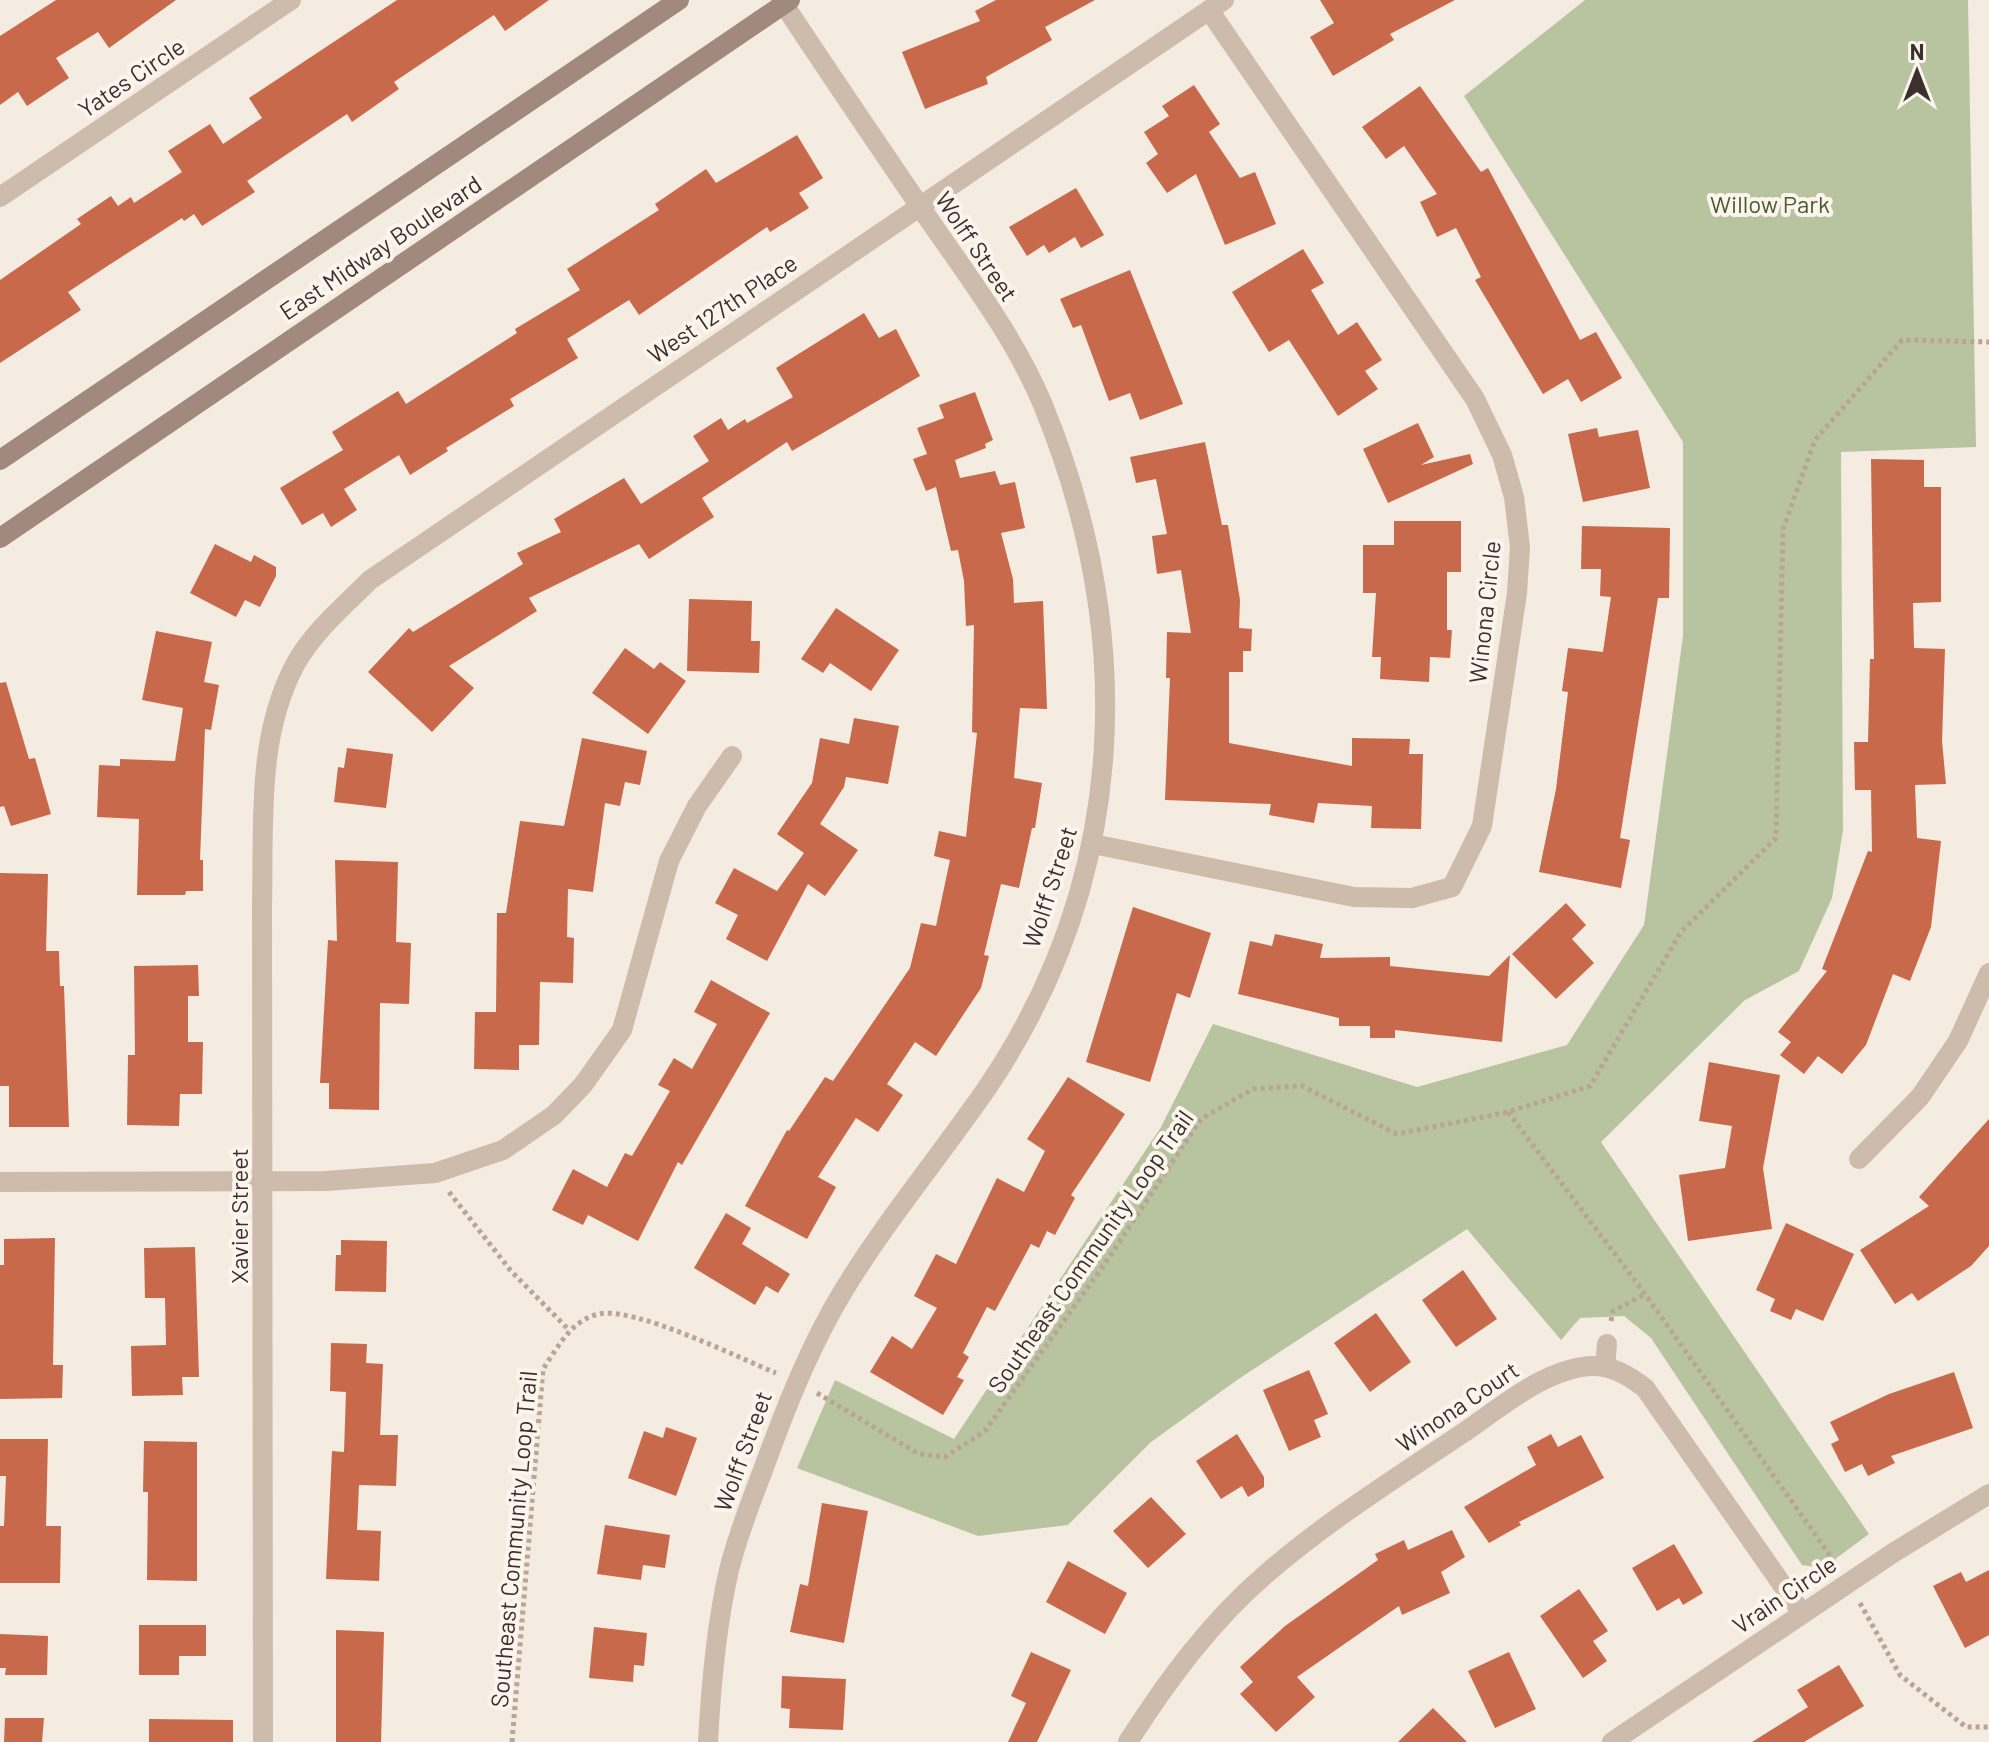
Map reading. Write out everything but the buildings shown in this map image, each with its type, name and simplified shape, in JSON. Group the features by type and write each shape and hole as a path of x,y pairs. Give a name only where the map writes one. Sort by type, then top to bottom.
{"main road":[{"name":"East Midway Boulevard","path":"0,460 679,0"},
{"name":"East Midway Boulevard","path":"0,538 785,1"}],"street":[{"name":"Yates Circle","path":"0,197 291,0"},
{"name":"Wolff Street","path":"708,1742 711,1669 729,1572 796,1381 843,1292 1016,1041 1046,979 1086,873 1093,844 1101,801 1105,712 1101,621 1088,537 1042,403 1007,338 785,1"},
{"name":"West 127th Place","path":"283,692 297,662 325,625 370,580 1216,5"},
{"name":"Winona Circle","path":"1093,844 1354,897 1412,898 1452,887 1482,826 1517,593 1520,547 1514,497 1502,455 1475,399 1216,5"},
{"name":"Xavier Street","path":"263,1742 262,905 266,770 271,725 283,692"},
{"path":"0,1182 264,1181 435,1173 503,1150 554,1115 583,1085 622,1030 669,861 697,806 732,756"},
{"path":"1859,1159 1920,1097 1958,1041 1989,973"},
{"path":"1607,1344 1605,1367 1625,1373 1645,1388 1802,1613"},
{"name":"Winona Court","path":"1128,1742 1156,1699 1213,1626 1265,1574 1341,1515 1539,1382 1589,1366 1605,1367"},
{"name":"Vrain Circle","path":"1612,1742 1848,1582 1989,1494"}],"path":[{"name":"Southeast Community Loop Trail","path":"512,1742 543,1369 569,1330 599,1314 628,1314 796,1381 919,1454 945,1457 985,1431 1106,1262 1201,1119 1253,1089 1302,1086 1397,1134 1508,1112 1590,1086 1681,932 1776,838 1783,529 1815,440 1902,340 1989,342"},
{"path":"1508,1112 1645,1294 1848,1582 1900,1675 1966,1727 1989,1727"},
{"path":"435,1173 511,1271 569,1330"},
{"path":"1607,1344 1613,1311 1645,1294"}],"green space":[{"name":"Willow Park","path":"1585,0 1968,0 1976,447 1841,452 1843,830 1832,898 1799,971 1745,1000 1601,1142 1869,1534 1823,1568 1802,1565 1651,1338 1624,1316 1580,1318 1561,1340 1467,1229 1237,1380 1151,1442 1068,1525 978,1536 797,1468 835,1380 954,1439 1161,1127 1213,1024 1417,1087 1567,1045 1644,925 1683,636 1683,442 1464,96"}]}
